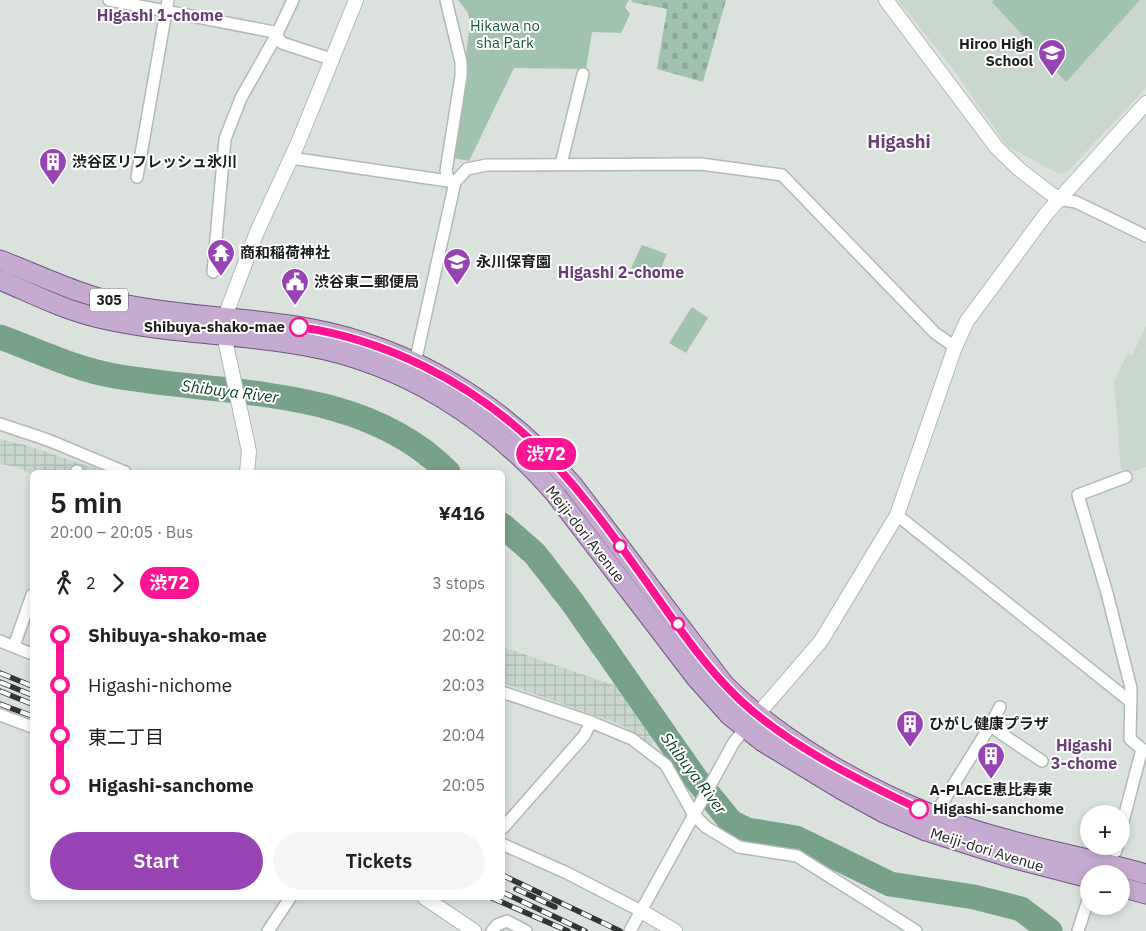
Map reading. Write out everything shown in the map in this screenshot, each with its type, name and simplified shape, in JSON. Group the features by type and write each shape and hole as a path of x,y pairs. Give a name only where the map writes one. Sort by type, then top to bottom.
{"main road":[{"name":"Meiji-dori Avenue","path":"0,260 94,297 357,359 433,393 482,424 518,454 544,481 696,678 729,715 745,729 793,761 842,790 918,828 1008,857 1080,876"},
{"name":"Meiji-dori Avenue","path":"0,280 72,310 116,322 224,327 264,322 335,333 362,341 415,363 481,400 517,428 546,455 573,485 709,666 736,696 758,714 810,750 850,774 934,816 1091,865"},
{"name":"Meiji-dori Avenue","path":"1130,872 1146,874"},
{"path":"1130,890 1146,894"}],"street":[{"path":"109,0 168,5 274,32 282,43 331,59"},
{"path":"213,272 225,139 241,98 276,36 292,0"},
{"path":"247,470 249,451 224,327 257,232 291,158 356,0"},
{"path":"446,0 461,62 461,76 446,171 452,181"},
{"path":"886,0 997,148 1020,170 1058,200 1076,202 1146,236"},
{"path":"137,177 168,5"},
{"path":"561,164 583,74"},
{"path":"630,931 734,742 821,641 897,515 955,347 967,321 1058,200 1146,103"},
{"path":"291,158 452,181"},
{"path":"415,363 452,181 467,169 487,164 701,164 782,175 935,333 955,347"},
{"path":"0,424 48,440 120,470"},
{"path":"1126,477 1078,495 1107,593 1131,688 1130,739 1144,744 1127,805"},
{"path":"897,515 1131,702"},
{"path":"14,646 30,601"},
{"path":"0,641 30,653"},
{"path":"505,693 591,722 632,739 666,766 706,827 740,847 797,856 916,931"},
{"path":"934,816 1000,708"},
{"path":"0,715 30,726"},
{"path":"505,826 584,736 591,722"},
{"path":"990,726 1042,760"},
{"path":"505,845 567,873 641,911 675,931"},
{"path":"1103,865 1112,855"},
{"path":"274,928 289,900"},
{"path":"428,900 474,931"},
{"path":"1078,931 1083,915"},
{"path":"492,931 497,925 507,921 526,931"}],"shaded area":[{"name":"Hiroo High School","path":"898,0 1146,0 1146,88 1067,172 1059,174 1007,146 950,65"},
{"path":"1146,326 1146,467 1131,472 1121,469 1114,382 1127,354 1132,356"},
{"path":"0,439 25,445 100,470 30,470 30,474 18,467 0,464"},
{"path":"505,648 622,688 656,736 651,746 622,725 505,684"}],"green space":[{"name":"Hikawa no sha Park","path":"458,0 629,0 625,7 630,14 621,33 592,32 586,69 514,68 469,161 454,158 470,22 468,13"},
{"path":"632,0 726,0 703,82 657,69 667,9 631,2"},
{"path":"994,0 1140,0 1066,82 992,2"},
{"path":"642,245 667,254 657,278 631,268"},
{"path":"692,307 708,318 686,353 669,343"}],"waterway":[{"name":"Shibuya River","path":"0,337 100,373 247,392 291,399 334,409 375,423 413,444 446,470"},
{"name":"Shibuya River","path":"505,528 535,554 573,603 696,779 731,822 747,830 796,838 890,884 974,897 1021,909 1050,931"}],"railway":[{"path":"0,673 30,685"},
{"path":"0,682 30,694"},
{"path":"0,691 30,703"},
{"path":"0,704 30,715"},
{"path":"505,876 620,931"},
{"path":"516,889 555,907"},
{"path":"505,893 585,931"},
{"path":"497,900 568,931"}],"bus line":[{"name":"渋72","path":"299,327 335,333 389,351 459,386 502,415 532,441 573,485 701,656 741,701 810,750 850,774 919,809"}],"place":[{"name":"Hiroo High School","path":"1052,77"},
{"name":"渋谷区リフレッシュ氷川","path":"53,186"},
{"name":"商和稲荷神社","path":"221,277"},
{"name":"永川保育園","path":"457,286"},
{"name":"渋谷東二郵便局","path":"295,306"},
{"name":"Shibuya-shako-mae","path":"299,327"},
{"name":"ひがし健康プラザ","path":"910,748"},
{"name":"A-PLACE恵比寿東","path":"991,780"},
{"name":"Higashi-sanchome","path":"919,809"}],"district":[{"name":"Higashi 1-chome","path":"160,15"},
{"name":"Higashi","path":"899,142"},
{"name":"Higashi 2-chome","path":"621,272"},
{"name":"Higashi 3-chome","path":"1084,754"}]}
